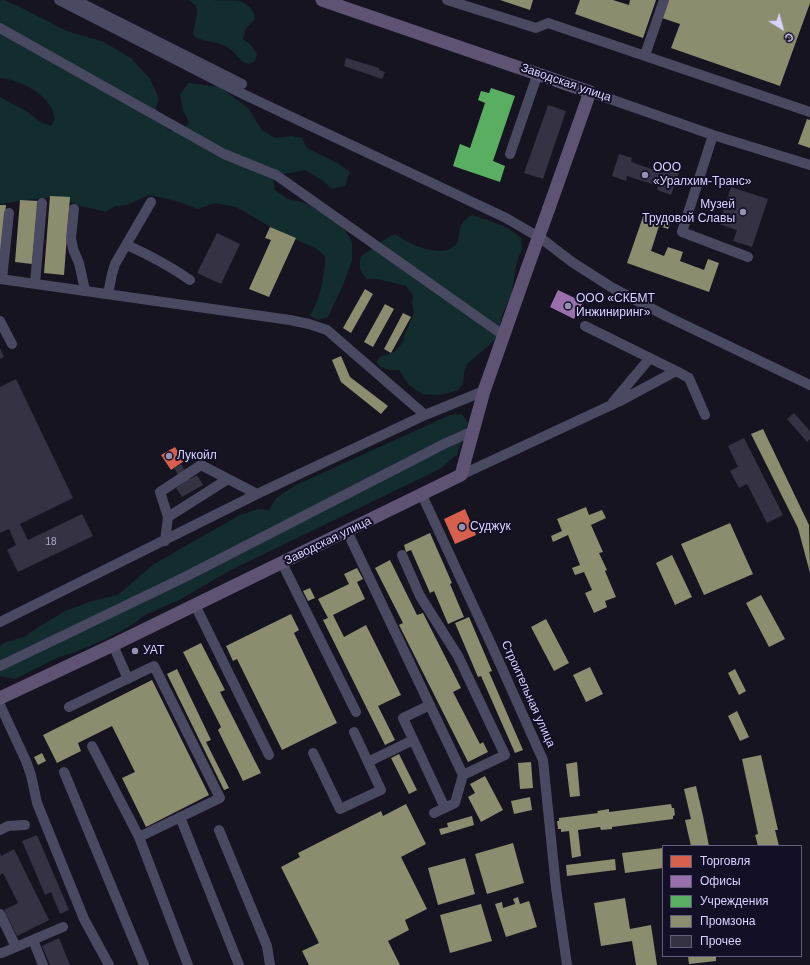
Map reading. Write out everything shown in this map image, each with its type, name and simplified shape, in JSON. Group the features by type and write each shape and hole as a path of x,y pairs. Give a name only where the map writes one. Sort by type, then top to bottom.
{"main road":[{"name":"Заводская улица","path":"322,0 590,92"},
{"path":"461,475 484,391 590,92"},
{"name":"Заводская улица","path":"0,698 347,532 461,475"}],"street":[{"path":"59,0 245,95 506,218 542,239 572,262 611,287 666,316 810,385"},
{"path":"76,0 109,18 168,55"},
{"path":"76,0 242,84"},
{"path":"447,0 468,4 536,28 548,23 810,112"},
{"path":"645,55 664,0"},
{"path":"0,28 224,154 276,175 503,335"},
{"path":"510,154 538,74"},
{"name":"Заводская улица","path":"590,92 713,135 810,165"},
{"path":"713,135 682,232 748,257"},
{"path":"108,294 115,264 151,202"},
{"path":"35,283 42,203"},
{"path":"74,210 71,238 72,249 79,263 85,290"},
{"path":"9,213 1,279 290,320 328,330 426,415"},
{"path":"127,244 154,258 190,280"},
{"path":"0,321 12,344"},
{"path":"585,326 689,378 705,415"},
{"path":"610,406 650,358"},
{"path":"461,475 610,406 676,371"},
{"path":"0,622 257,494 426,415 484,391"},
{"path":"0,666 183,578 473,431"},
{"path":"165,541 168,517 160,492 201,465 257,494"},
{"path":"168,517 228,479"},
{"name":"Строительная улица","path":"422,495 492,646 542,760 556,888 567,965"},
{"path":"347,532 463,775 455,803 434,813"},
{"path":"402,555 420,596 458,656 505,755 463,775"},
{"path":"282,563 356,712"},
{"path":"195,605 269,755"},
{"path":"113,645 128,679"},
{"path":"69,707 154,666 220,798 139,837"},
{"path":"0,705 26,761 38,803 84,920 109,965"},
{"path":"430,705 402,718 444,808"},
{"path":"314,753 340,809 381,790 354,732"},
{"path":"368,762 413,740"},
{"path":"92,746 139,837 188,965"},
{"path":"64,772 144,965"},
{"path":"180,817 239,965"},
{"path":"0,830 8,826 25,825"},
{"path":"219,830 267,946 270,965"},
{"path":"0,914 16,947"},
{"path":"0,952 2,953 63,927"},
{"path":"33,940 44,965"}],"green space":[{"path":"0,0 4,0 18,6 67,31 104,42 131,58 150,79 159,98 154,116 170,131 181,132 189,122 183,110 180,95 188,83 220,87 248,108 262,130 275,138 291,136 302,138 307,148 339,164 350,172 345,186 332,189 322,180 305,170 273,176 275,190 288,199 306,203 326,215 345,230 352,242 352,261 328,317 318,320 310,316 317,302 321,287 325,256 317,249 283,234 236,207 215,203 198,209 176,201 149,195 127,205 116,206 105,212 80,206 59,197 0,204 0,97 28,112 39,121 51,126 55,119 51,107 47,101 35,91 15,81 0,78"},
{"path":"189,0 240,1 246,4 254,13 255,19 245,30 243,39 251,45 257,54 255,61 249,64 240,60 233,51 226,47 217,43 198,39 193,35 197,13 196,6"},
{"path":"472,215 492,221 510,230 521,238 522,248 517,262 511,296 502,315 497,338 467,364 463,384 458,390 436,395 422,394 409,385 399,370 386,369 381,367 376,362 381,356 394,351 404,340 404,336 414,313 412,303 413,295 406,286 377,279 367,279 360,268 361,256 395,234 417,246 436,251 444,251 451,248 458,242 460,227 467,218"},
{"path":"462,414 468,423 457,455 440,469 231,570 181,599 145,615 132,625 108,638 57,658 15,679 0,676 0,646 4,643 26,636 65,611 92,601 118,595 154,564 240,515 258,509 269,510 276,498 296,485 450,415"}],"building: Торговля":[{"path":"175,447 184,461 171,470 161,455"},
{"path":"465,509 476,535 455,544 444,519"}],"building: Офисы":[{"path":"558,290 583,302 574,319 550,307"}],"building: Учреждения":[{"path":"491,88 515,96 493,161 505,166 500,182 453,166 460,144 470,148 485,103 478,100 481,91 489,93"}],"building: Промзона":[{"path":"500,0 533,0 530,10"},
{"path":"580,0 613,0 629,5 630,0 656,0 643,38 575,14"},
{"path":"668,0 810,0 810,3 780,86 671,48 680,24 662,18"},
{"path":"807,119 810,120 810,148 798,144"},
{"path":"50,196 70,197 64,275 44,273"},
{"path":"20,200 38,201 32,264 15,262"},
{"path":"0,205 6,205 1,264 0,264"},
{"path":"645,211 672,220 668,229 659,226 651,251 664,256 668,247 683,252 680,261 704,270 708,259 719,263 709,292 627,263"},
{"path":"270,227 296,238 269,297 249,289 271,240 265,238"},
{"path":"365,289 373,294 351,333 343,328"},
{"path":"385,304 394,309 373,347 364,342"},
{"path":"403,313 411,317 391,353 384,349"},
{"path":"341,356 350,377 388,406 381,414 341,382 332,360"},
{"path":"763,429 809,525 810,573 798,528 751,434"},
{"path":"586,507 589,515 602,510 606,518 591,525 603,552 599,553 607,570 605,571 616,597 605,601 607,607 594,613 585,593 592,590 584,572 575,575 572,568 580,565 568,535 553,542 551,536 562,531 557,519"},
{"path":"730,523 753,574 704,595 681,544"},
{"path":"430,533 452,583 450,584 464,617 448,624 434,591 430,593 411,550 406,552 404,545"},
{"path":"672,555 692,597 675,605 656,563"},
{"path":"390,560 417,615 423,613 461,688 453,692 480,744 483,742 488,752 468,762 399,625 403,623 375,568"},
{"path":"357,568 363,579 357,582 365,599 333,615 344,637 366,625 401,695 378,706 395,740 385,745 323,620 328,618 318,599 349,584 344,574"},
{"path":"310,588 315,598 308,601 303,591"},
{"path":"761,595 785,639 769,647 746,603"},
{"path":"291,614 299,630 294,633 337,723 282,750 237,659 233,661 226,646"},
{"path":"469,617 492,671 489,672 523,750 515,753 481,676 478,677 455,623"},
{"path":"546,619 569,663 554,671 531,627"},
{"path":"201,643 225,690 220,692 261,773 243,781 218,730 221,727 183,652"},
{"path":"590,667 603,694 586,702 573,675"},
{"path":"177,669 211,740 206,742 229,788 224,790 167,674"},
{"path":"735,669 746,691 739,695 728,673"},
{"path":"152,680 209,795 146,827 122,778 135,772 112,726 78,743 81,751 57,763 43,735"},
{"path":"737,711 749,737 740,741 728,716"},
{"path":"42,753 46,761 38,765 34,757"},
{"path":"399,754 417,790 409,794 391,758"},
{"path":"761,755 778,830 775,830 779,845 758,845 755,835 758,834 742,759"},
{"path":"531,762 533,788 520,789 518,763"},
{"path":"577,762 580,796 570,797 566,764"},
{"path":"485,776 503,810 481,822 468,797 475,793 470,784"},
{"path":"696,786 709,845 691,845 685,820 691,819 684,789"},
{"path":"530,797 532,810 514,814 511,801"},
{"path":"406,804 426,844 401,857 427,909 405,920 409,930 388,941 400,965 309,965 302,951 319,943 281,867 300,857 298,853 381,811 383,816"},
{"path":"671,804 672,808 674,808 675,815 673,816 673,819 612,827 612,829 601,830 600,827 578,830 581,856 572,858 569,831 561,832 561,829 558,829 557,821 559,821 559,818 598,813 597,811 609,809 609,812"},
{"path":"472,816 474,825 441,835 439,829 448,827 447,823"},
{"path":"513,843 524,883 487,894 475,854"},
{"path":"662,848 662,868 625,873 622,853"},
{"path":"465,858 475,894 438,905 428,868"},
{"path":"615,859 616,870 567,876 566,865"},
{"path":"518,897 520,904 529,901 537,927 506,937 495,904 502,902 503,908 515,904 513,899"},
{"path":"625,898 630,929 651,925 657,965 636,965 632,941 601,946 594,903"},
{"path":"481,904 492,941 450,953 440,915"},
{"path":"688,957 716,957 716,961 689,964"}],"building: Прочее":[{"path":"346,58 379,68 379,70 385,72 382,79 344,66"},
{"path":"548,105 566,111 543,179 524,173"},
{"name":"ООО «Уралхим-Транс»","path":"619,154 632,158 631,162 663,173 664,169 679,173 671,195 657,190 658,186 627,176 626,181 612,176"},
{"name":"Музей Трудовой Славы","path":"731,187 768,199 752,247 733,241 737,230 719,224"},
{"path":"217,233 240,244 221,284 197,273"},
{"path":"0,348 4,357 0,359"},
{"path":"16,379 73,498 20,524 28,540 82,514 93,536 18,572 7,550 16,545 9,529 0,533 0,387"},
{"path":"794,413 810,431 810,439 807,442 787,419"},
{"path":"744,438 783,515 767,523 747,484 739,488 730,471 738,467 728,446"},
{"path":"181,464 190,479 197,475 203,485 182,497 176,488 183,483 174,468"},
{"path":"37,835 69,910 60,914 51,892 45,895 22,841"},
{"path":"14,849 49,920 17,936 4,910 18,903 3,873 0,875 0,853 1,856"},
{"path":"59,938 70,965 50,965 42,946"}],"place":[{"name":"ООО «Уралхим-Транс»","path":"645,175"},
{"name":"Музей Трудовой Славы","path":"743,212"},
{"name":"ООО «СКБМТ Инжиниринг»","path":"568,306"},
{"name":"Лукойл","path":"169,456"},
{"name":"Суджук","path":"462,527"},
{"name":"УАТ","path":"135,651"}]}
